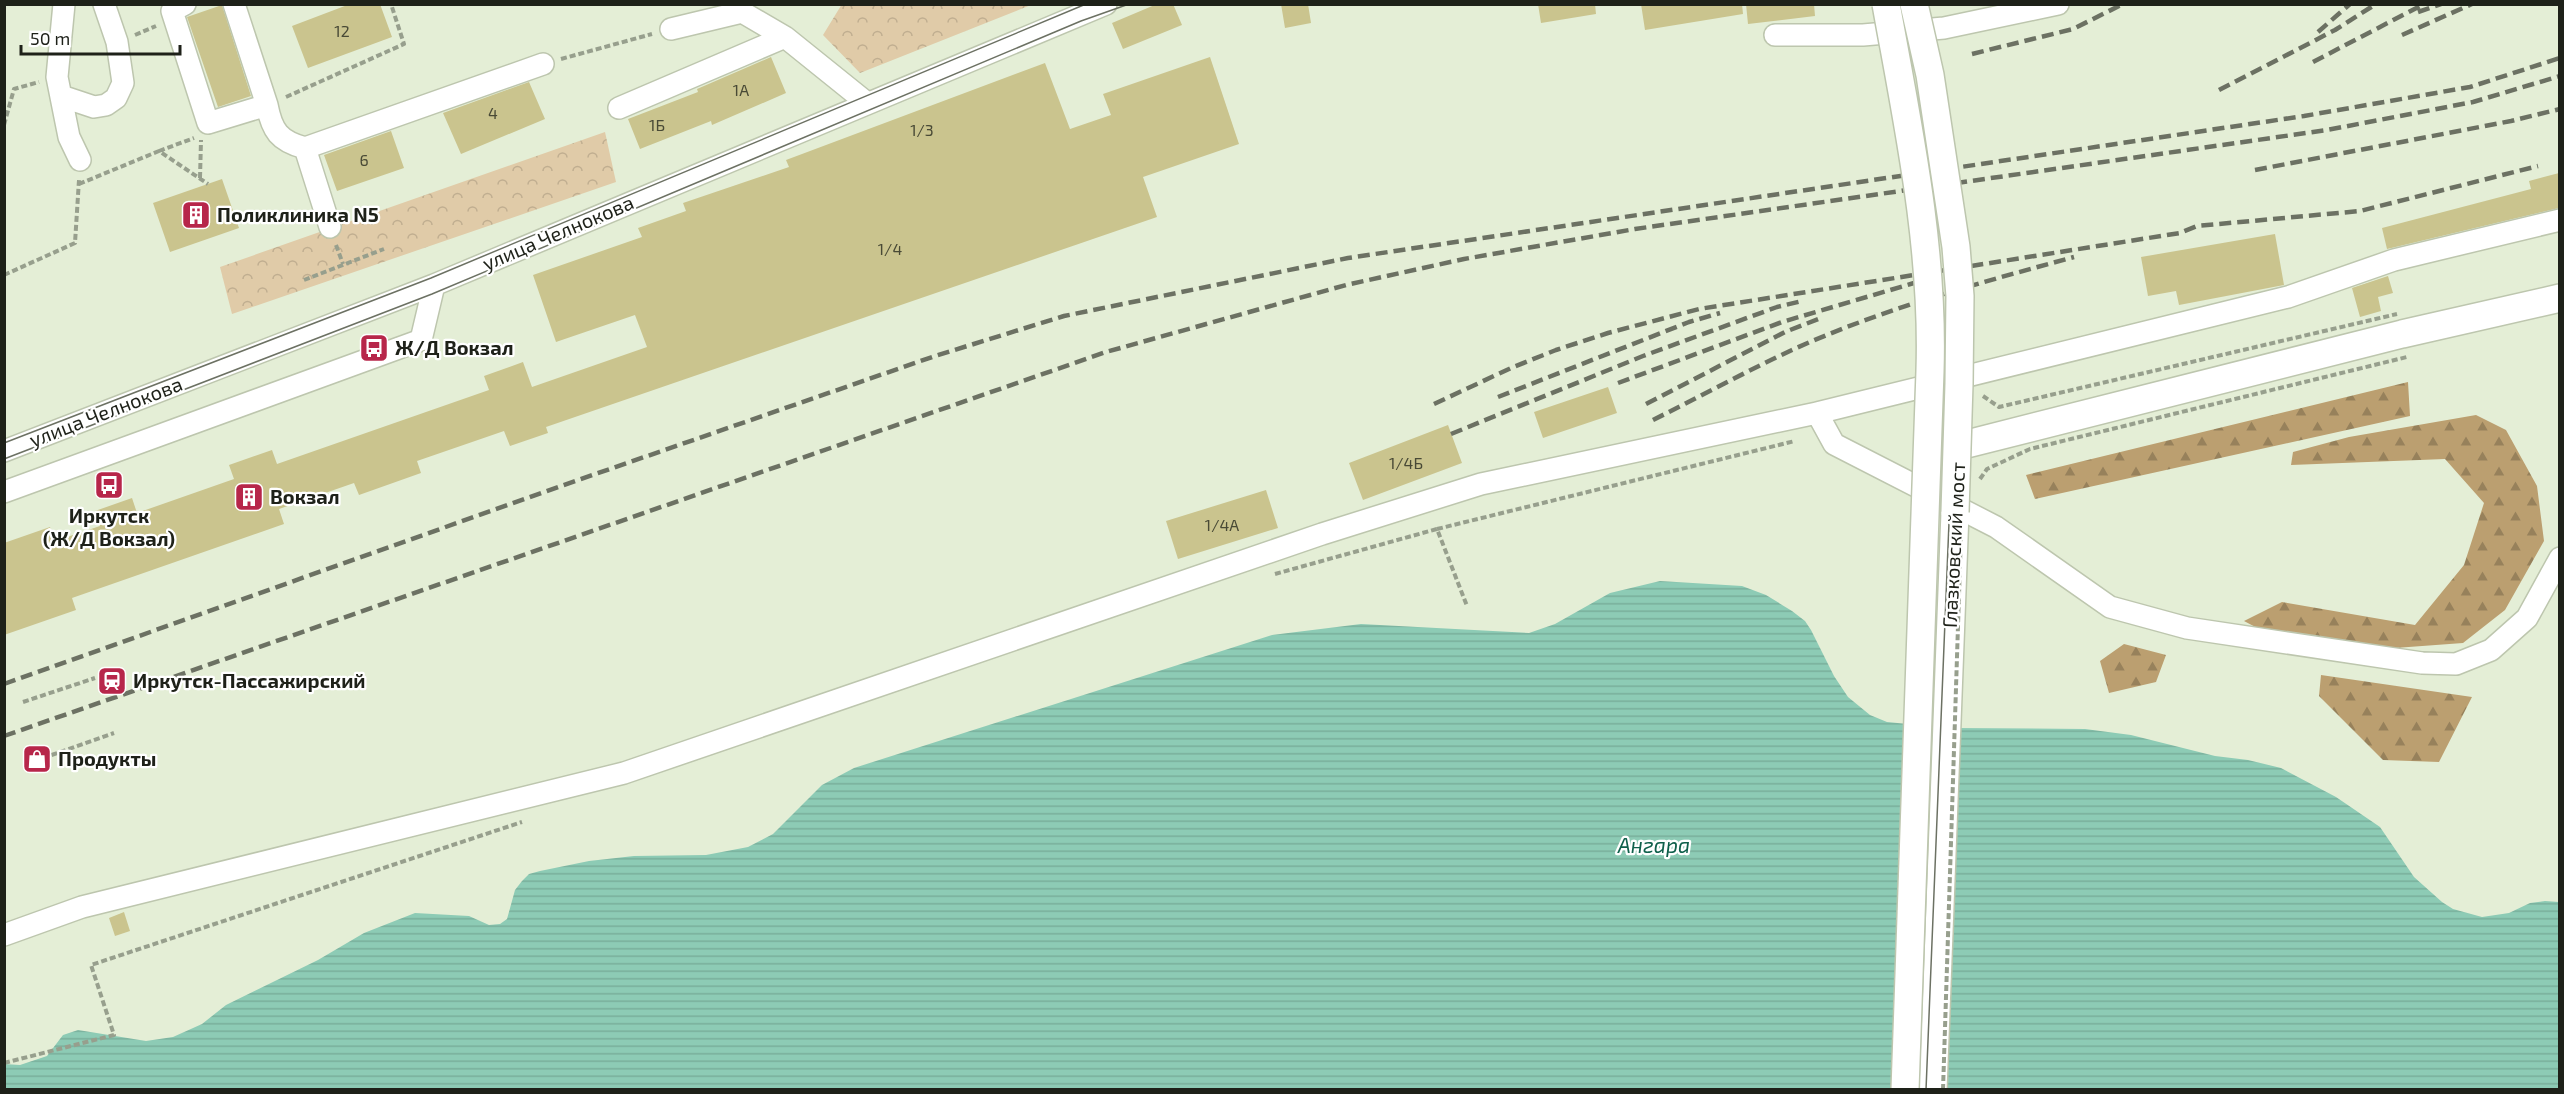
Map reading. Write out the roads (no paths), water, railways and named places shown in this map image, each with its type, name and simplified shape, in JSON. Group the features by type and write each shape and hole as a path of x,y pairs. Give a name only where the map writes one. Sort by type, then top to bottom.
{"main road":[{"name":"Глазковский мост","path":"1886,4 1913,156 1930,285 1930,371 1905,1089"},
{"name":"Глазковский мост","path":"1914,4 1930,75 1956,247 1960,297 1959,446 1933,1089"},
{"path":"1959,446 2559,298"}],"street":[{"path":"64,4 59,87 69,137 80,159"},
{"path":"59,87 94,107 106,105 116,98 123,83 117,42 104,4"},
{"path":"185,4 172,11 208,123 267,105"},
{"path":"234,4 271,124 280,136 292,144 305,148 543,64"},
{"name":"улица Челнокова","path":"4,451 434,285 1106,4"},
{"path":"1775,35 1863,35 1944,28 2058,4"},
{"path":"671,29 742,12 785,36 867,103"},
{"path":"619,108 785,36"},
{"path":"305,148 330,227"},
{"path":"4,935 82,907 624,772 1322,534 1480,484 1817,413 2288,297 2394,260 2559,220"},
{"path":"4,492 421,340 434,285"},
{"path":"1817,413 1834,444 1996,527 2110,607 2187,627 2422,663 2456,664 2491,650 2528,618 2559,558"}],"water":[{"name":"Ангара","path":"1660,581 1742,586 1766,595 1792,611 1805,621 1811,630 1834,676 1848,697 1870,715 1887,722 1950,728 2085,729 2131,735 2215,756 2248,760 2281,768 2336,797 2380,827 2414,877 2453,909 2482,917 2509,913 2530,903 2559,902 2559,1089 5,1090 4,1064 20,1065 47,1056 63,1035 78,1030 146,1041 173,1037 202,1024 226,1005 318,960 364,933 415,913 469,916 489,925 500,924 507,919 515,890 529,874 589,861 634,856 706,855 748,847 773,834 822,785 854,768 1272,635 1361,624 1529,633 1555,624 1610,593"}],"tram line":[{"path":"4,443 431,278 1086,4"},
{"path":"4,459 432,294 1081,21 1129,4"},
{"path":"1895,4 1909,79 1939,280 1939,359 1911,1090"},
{"path":"1908,4 1924,77 1954,280 1951,473 1926,1090"}],"railway":[{"path":"1972,54 2073,29 2123,4"},
{"path":"2318,32 2350,4"},
{"path":"2219,90 2335,30 2376,4"},
{"path":"2313,62 2424,4"},
{"path":"2418,12 2441,4"},
{"path":"2402,35 2472,4"},
{"path":"4,684 935,356 1064,316 1348,258 2304,116 2470,87 2560,58"},
{"path":"4,736 1106,352 1346,285 1464,259 1635,229 2327,130 2473,102 2560,76"},
{"path":"2255,170 2511,121 2560,109"},
{"path":"1434,404 1556,350 1608,333 1699,309 2180,233 2197,226 2360,211 2538,166"},
{"path":"1653,420 1826,335 1896,309 2074,257"},
{"path":"1618,383 1782,322 1914,283"},
{"path":"1451,434 1643,356 1777,307 1802,301"},
{"path":"1498,397 1689,322 1720,313"},
{"path":"1646,404 1785,332 1821,318"}],"place":[{"name":"Поликлиника N5","path":"196,215"},
{"name":"Ж/Д Вокзал","path":"374,348"},
{"name":"Иркутск (Ж/Д Вокзал)","path":"109,485"},
{"name":"Вокзал","path":"249,497"},
{"name":"Иркутск-Пассажирский","path":"112,681"},
{"name":"Продукты","path":"37,759"}]}
